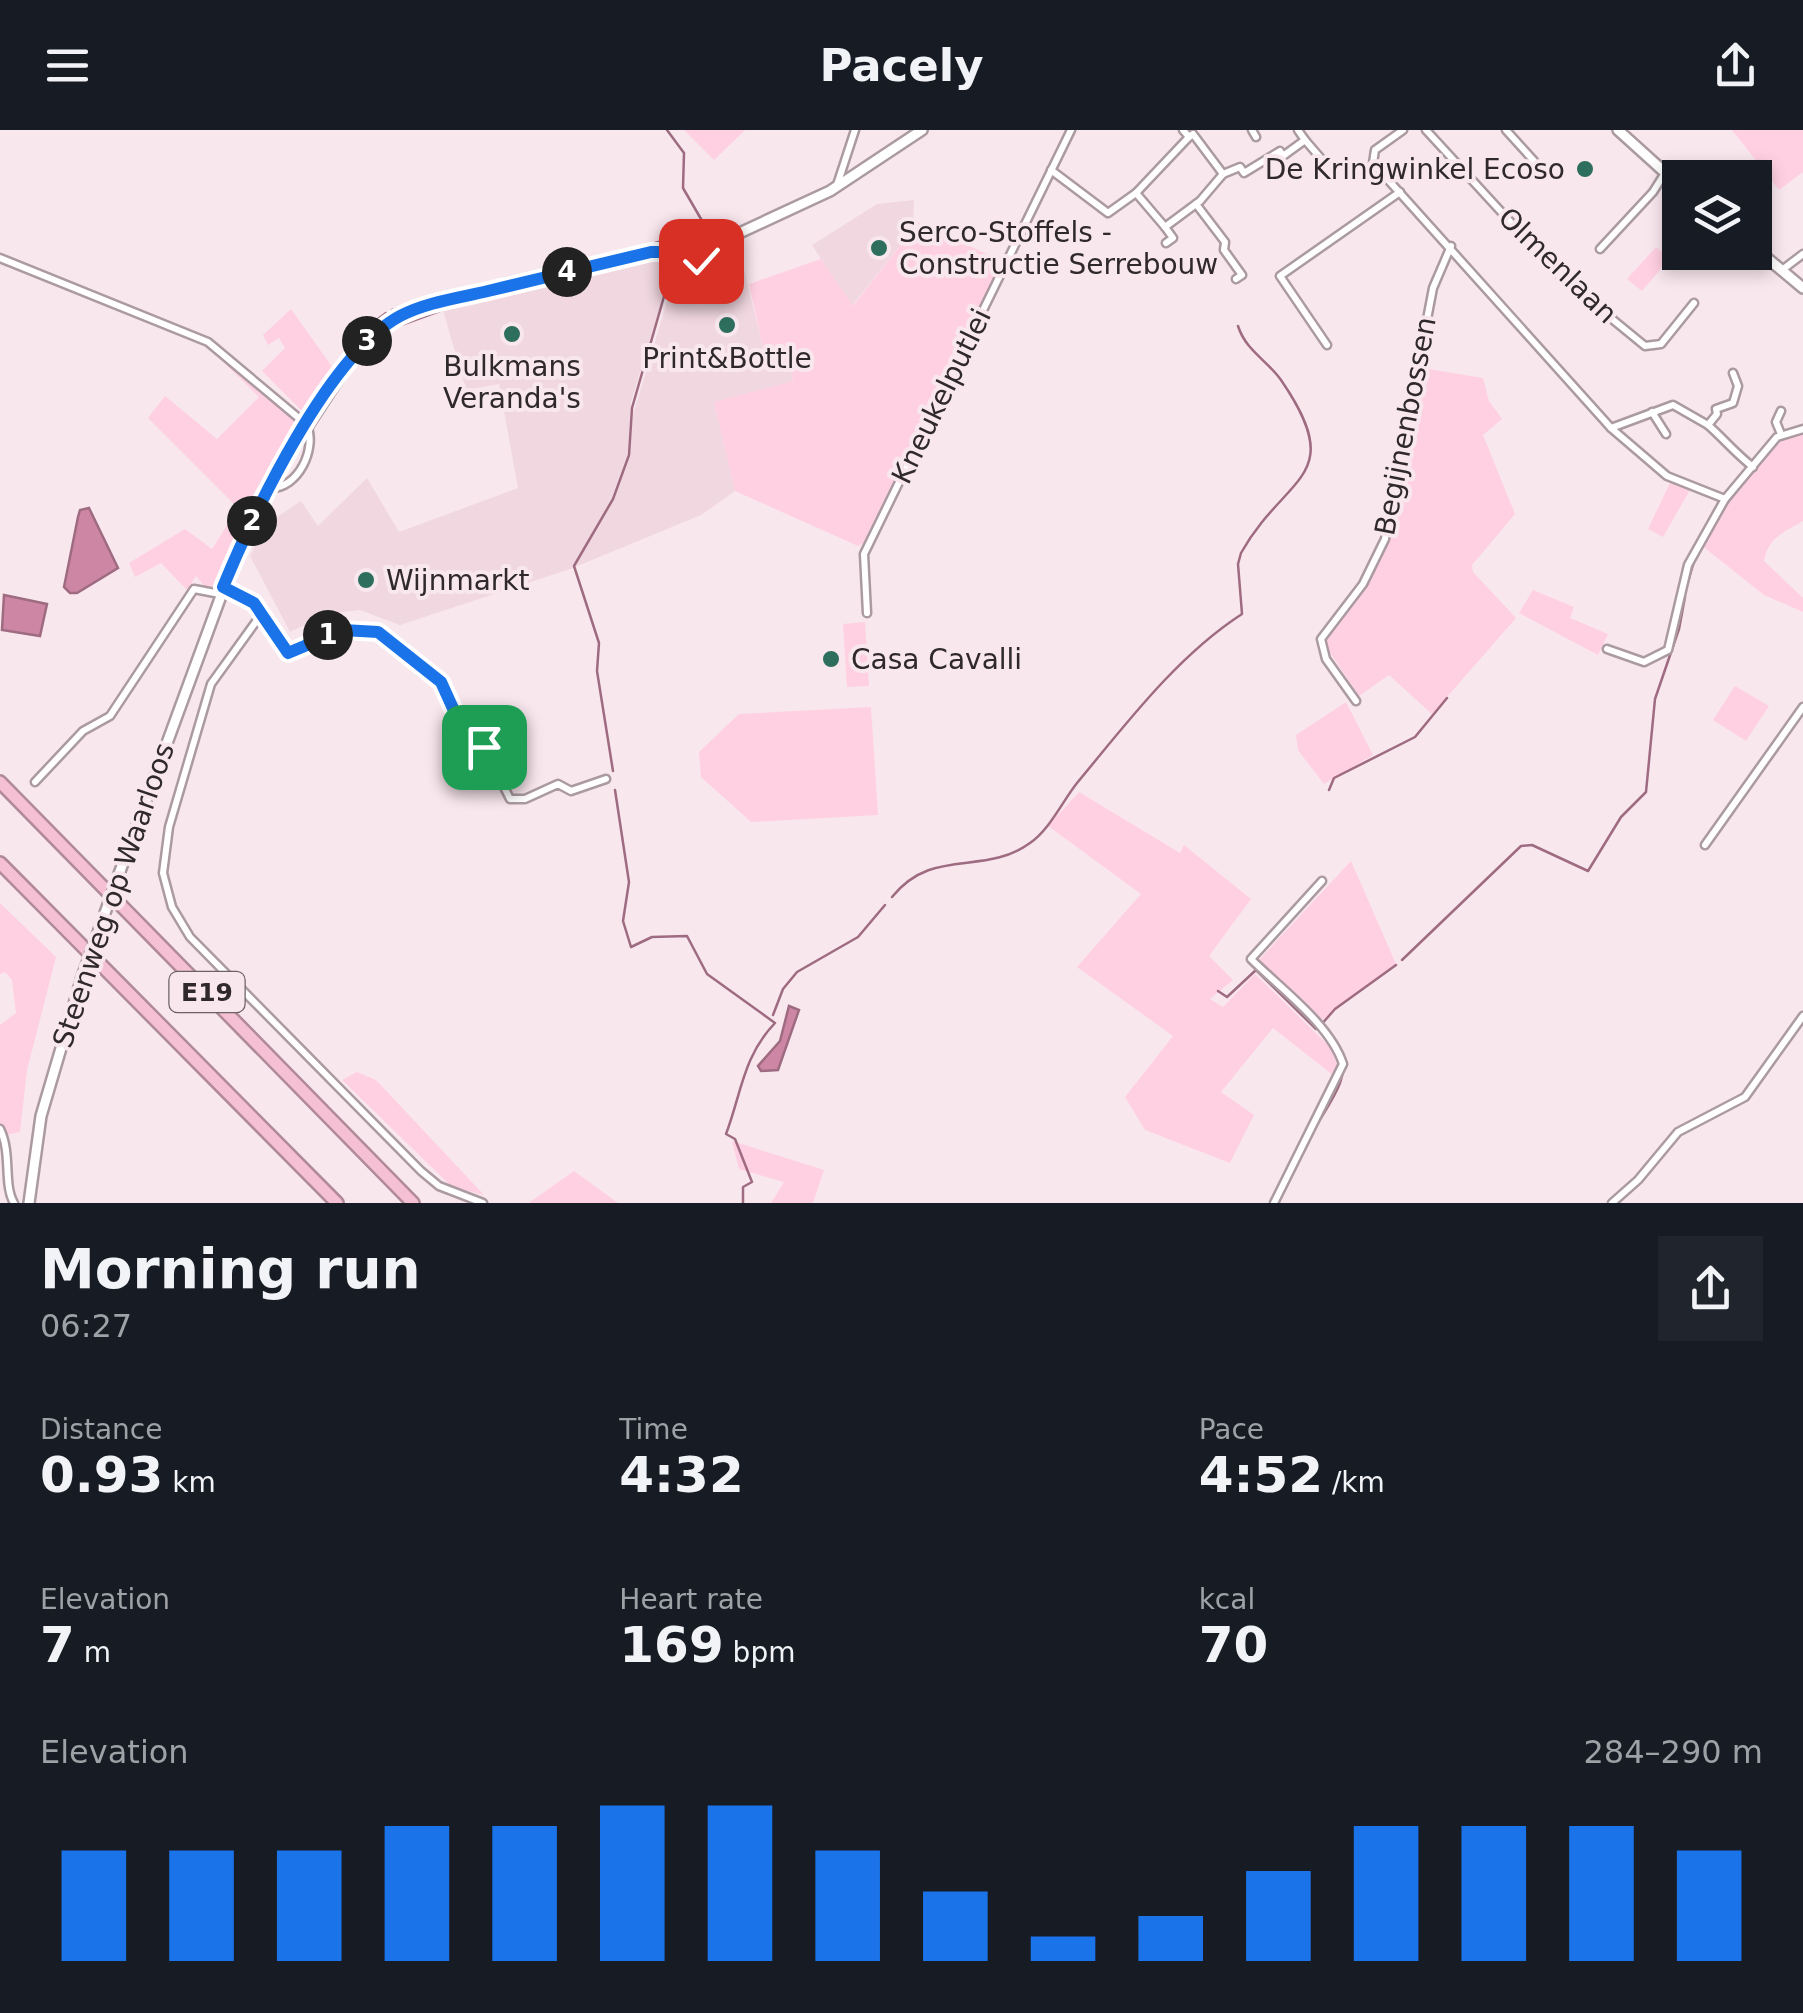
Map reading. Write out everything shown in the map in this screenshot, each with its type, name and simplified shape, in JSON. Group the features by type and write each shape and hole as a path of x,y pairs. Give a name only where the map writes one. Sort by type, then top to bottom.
{"highway":[{"name":"E19","path":"0,782 413,1203"},
{"name":"E19","path":"0,864 337,1203"}],"street":[{"path":"837,186 855,130"},
{"name":"Steenweg op Waarloos","path":"29,1203 41,1116 82,976 222,591 269,488 366,342 413,310 651,252 671,252 682,264 711,257 718,243 837,186 922,130"},
{"name":"Kneukelputlei","path":"867,614 864,554 1071,130"},
{"path":"1298,130 1324,162"},
{"path":"1404,130 1394,133 1371,156 1400,192 1611,428 1667,476 1725,499"},
{"name":"Olmenlaan","path":"1426,130 1562,278 1645,346 1661,344 1694,303"},
{"path":"1506,130 1534,161"},
{"path":"1618,130 1662,170"},
{"path":"1051,170 1108,213 1136,192 1186,134 1193,134 1223,174"},
{"path":"1165,227 1196,204 1223,174 1240,166 1244,173 1280,151 1283,156 1305,140"},
{"path":"1260,148 1267,158"},
{"path":"1600,249 1662,178"},
{"path":"1136,192 1173,238 1166,243"},
{"path":"1326,345 1280,276 1400,192"},
{"path":"1196,204 1226,242 1224,250 1242,275 1236,279"},
{"name":"Steenweg op Waarloos","path":"671,252 676,246 702,238 718,243"},
{"name":"Begijnenbossen","path":"1356,701 1326,659 1321,639 1362,584 1387,534 1433,288 1450,246"},
{"path":"1782,270 1803,254"},
{"path":"0,258 208,342 307,426"},
{"path":"1772,262 1803,288"},
{"path":"1708,426 1718,414 1716,410 1733,403 1738,386 1733,373"},
{"path":"1611,428 1672,405 1708,426 1718,441 1728,444 1753,467"},
{"path":"1781,410 1776,422 1781,434"},
{"path":"1652,412 1666,434"},
{"name":"Steenweg op Waarloos","path":"269,488 280,488 292,480 309,454 312,438 307,426"},
{"path":"1607,650 1644,662 1668,650 1688,565 1725,499 1781,434 1803,430"},
{"path":"36,782 83,730 110,716 194,590 245,595 260,616 268,620 288,653 343,630 378,632 397,642 441,682 458,726 466,737 484,747 510,800 525,800 558,784 571,791 606,779"},
{"path":"260,616 212,684 169,827 163,872 172,908 190,937 420,1171 439,1186 483,1203"},
{"path":"1705,845 1803,707"},
{"path":"1274,1203 1342,1064 1333,1044 1308,1015 1250,959 1322,882"},
{"path":"1612,1203 1638,1180 1678,1132 1745,1098 1803,1016"},
{"path":"0,1128 8,1144 10,1195 14,1203"}],"shaded area":[{"path":"684,130 745,130 714,160"},
{"path":"1732,130 1803,130 1803,172 1779,190 1772,181 1772,160 1756,160"},
{"path":"914,200 913,229 852,306 812,245 877,204"},
{"path":"913,220 1004,262 866,542 858,546 735,491 714,402 793,381 786,351 765,356 749,284 821,259 853,306 913,229"},
{"path":"1656,247 1662,252 1662,267 1642,291 1627,279"},
{"path":"739,248 765,355 786,350 793,382 714,402 735,491 701,515 575,567 613,500 629,457 633,415 674,278 665,290 631,402 628,453 611,499 573,568 400,625 360,610 326,614 290,632 250,556 265,525 301,501 318,526 367,478 399,532 518,488 499,384 466,390 443,310 662,259 668,284 671,277 678,278"},
{"path":"291,309 335,371 305,414 262,371 285,348 279,338 268,345 263,335"},
{"path":"217,349 300,422 254,493 214,587 205,587 196,576 187,590 161,563 135,577 129,563 185,529 212,549 238,508 148,418 165,396 217,439 259,397 214,353"},
{"path":"1422,368 1483,378 1489,401 1502,419 1483,435 1515,514 1472,565 1473,572 1516,618 1432,714 1389,675 1359,696 1323,642 1364,584 1396,514"},
{"path":"1794,431 1803,434 1803,521 1773,541 1764,561 1803,598 1803,612 1764,595 1701,545 1755,465"},
{"path":"1670,483 1690,490 1663,537 1648,529"},
{"path":"89,508 118,568 77,593 70,593 64,587 78,517 80,510"},
{"path":"1533,590 1574,607 1570,618 1608,634 1598,655 1519,613"},
{"path":"4,595 47,604 40,636 2,630"},
{"path":"865,622 869,686 847,687 843,624"},
{"path":"1735,686 1769,706 1746,741 1713,720"},
{"path":"1346,702 1373,755 1324,784 1298,750 1296,735"},
{"path":"871,707 878,815 751,822 701,777 699,752 739,714"},
{"path":"1079,792 1180,853 1184,845 1251,899 1209,956 1233,980 1210,999 1223,1007 1255,974 1330,1047 1338,1067 1334,1076 1273,1028 1221,1092 1254,1115 1230,1163 1145,1130 1125,1097 1173,1036 1077,967 1141,894 1048,826"},
{"path":"1351,861 1396,964 1322,1020 1257,962"},
{"path":"0,903 56,957 27,1070 20,1132 7,1135 0,1123 0,1025 16,1013 12,980 5,972 0,974"},
{"path":"789,1006 799,1010 778,1070 761,1071 758,1066 780,1041"},
{"path":"357,1072 376,1080 484,1195 452,1187 342,1080"},
{"path":"732,1141 824,1170 813,1203 771,1203 784,1182 739,1169"},
{"path":"574,1171 618,1203 530,1203 530,1202"}],"waterway":[{"path":"667,130 684,153 683,188 708,231"},
{"path":"655,243 695,232"},
{"path":"502,279 643,246"},
{"path":"535,287 573,278"},
{"path":"392,310 490,282"},
{"path":"613,771 597,671 599,643 574,566 613,499 629,455 632,408 667,286"},
{"path":"493,297 527,289"},
{"path":"457,306 480,300"},
{"path":"393,328 448,308"},
{"path":"359,333 386,313"},
{"path":"892,897 924,872 994,859 1030,843 1154,692 1196,650 1242,614 1238,564 1241,553 1303,474 1310,457 1310,438 1301,413 1281,380 1246,342 1238,326"},
{"path":"1702,547 1724,507 1778,440"},
{"path":"871,547 916,456"},
{"path":"1687,585 1695,558"},
{"path":"1402,960 1521,846 1532,845 1588,871 1621,817 1646,792 1655,699 1679,629 1685,597"},
{"path":"1329,790 1334,778 1415,737 1447,698"},
{"path":"615,790 629,882 623,921 631,947 652,937 687,936 707,974 775,1023 749,1062 726,1134 735,1139 752,1182 743,1187 743,1203"},
{"path":"773,1015 783,989 797,972 858,937 885,905"},
{"path":"1320,1026 1335,1009 1396,965"},
{"path":"1218,991 1227,997 1256,970 1316,1029"},
{"path":"1314,1130 1340,1082 1341,1052"},
{"path":"1660,1148 1672,1134"},
{"path":"1278,1203 1286,1186"}],"place":[{"name":"De Kringwinkel Ecoso","path":"1585,169"},
{"name":"Serco-Stoffels - Constructie Serrebouw","path":"879,248"},
{"name":"Print&Bottle","path":"727,325"},
{"name":"Bulkmans Veranda's","path":"512,334"},
{"name":"Wijnmarkt","path":"366,580"},
{"name":"Casa Cavalli","path":"831,659"}],"route":[{"path":"484,747 466,737 458,726 441,682 397,642 378,632 343,630 288,653 254,603 223,587 236,555 277,472 354,355 396,318 443,302 651,252 671,252 682,264 701,261"}]}
